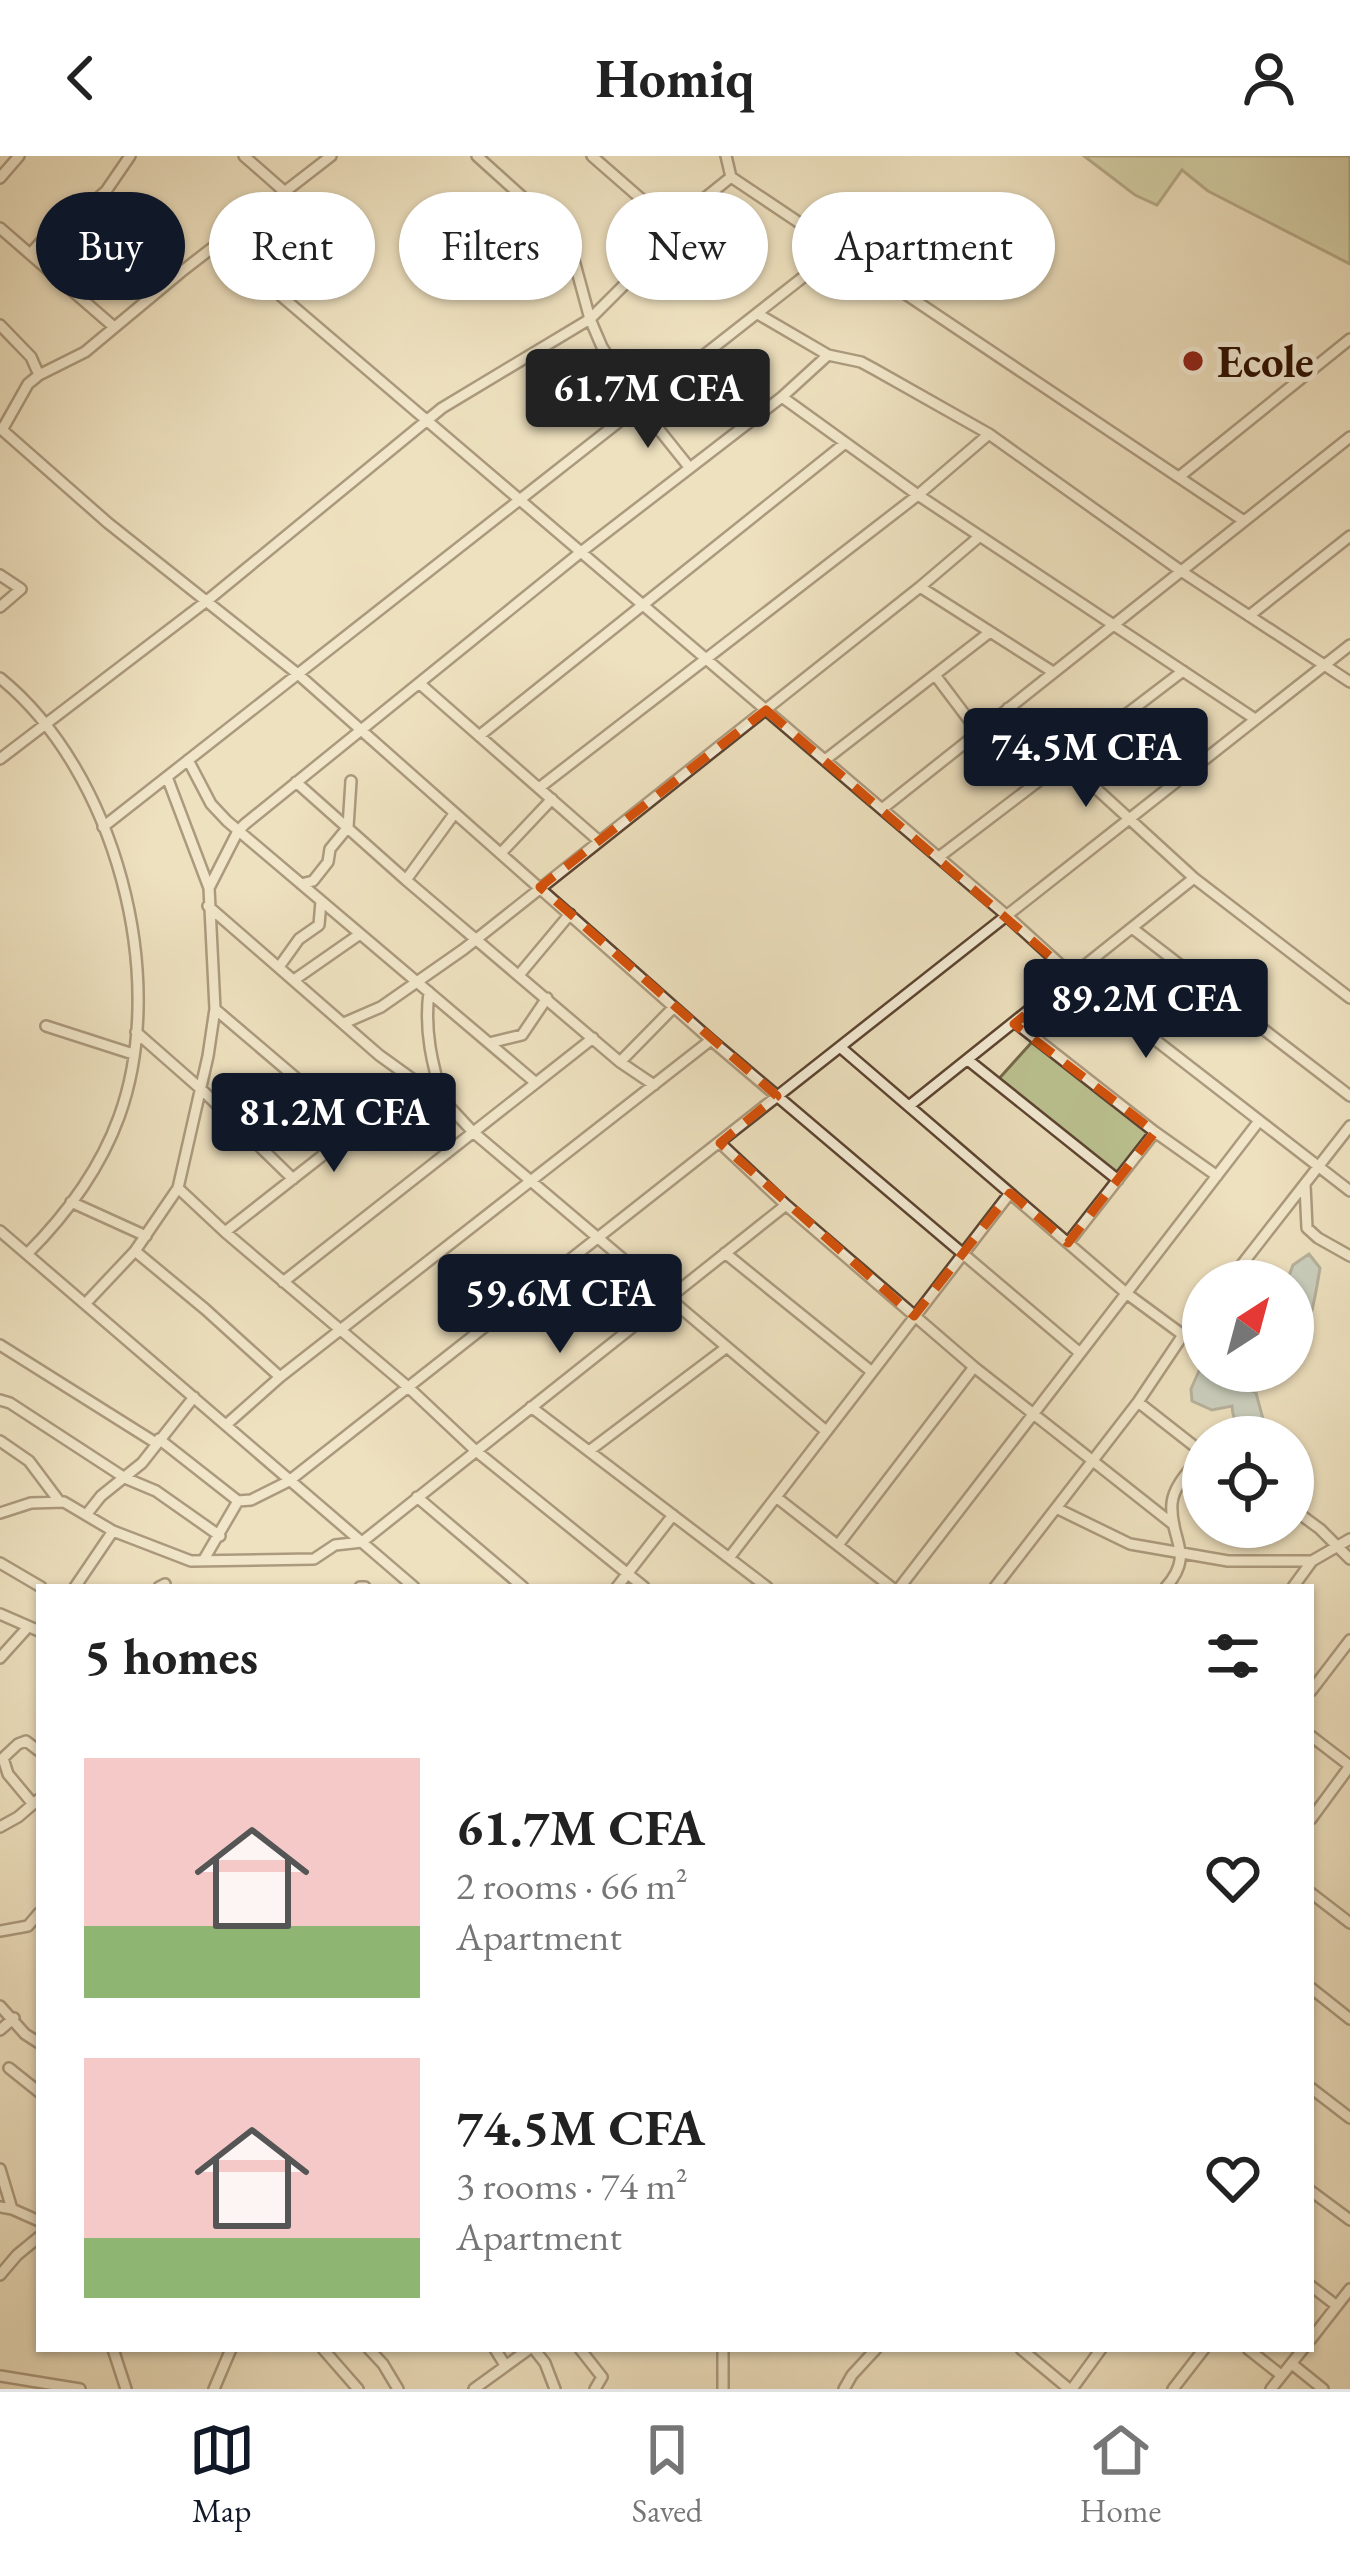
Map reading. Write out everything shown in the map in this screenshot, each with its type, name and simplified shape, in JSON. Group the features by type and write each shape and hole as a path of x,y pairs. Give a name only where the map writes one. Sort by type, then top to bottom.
{"street":[{"path":"0,178 19,156"},
{"path":"104,192 130,156"},
{"path":"244,156 285,192 331,156"},
{"path":"477,156 568,238 602,347 641,407 689,467"},
{"path":"592,156 633,192"},
{"path":"726,156 731,177 792,218"},
{"path":"712,192 731,177"},
{"path":"0,228 114,327"},
{"path":"30,254 36,247"},
{"path":"185,270 209,251"},
{"path":"103,827 792,287"},
{"path":"147,300 85,352 25,388 1,429 298,675 711,1040 1080,1353"},
{"path":"286,300 1073,976 1350,1190"},
{"path":"0,759 208,600 442,408 590,319 609,300"},
{"path":"915,300 1244,521"},
{"path":"758,314 828,355 861,362 989,434 1180,571 1350,682"},
{"path":"0,325 31,357 39,376"},
{"path":"1179,477 1350,339"},
{"path":"85,1304 135,1251 178,1188 202,1090 215,1009 209,888 238,830 581,552 782,397 828,355"},
{"path":"782,397 918,495 1255,719"},
{"path":"539,788 918,495 989,434"},
{"path":"882,809 1350,437"},
{"path":"479,736 844,444"},
{"path":"344,1023 381,1006 476,939 980,536"},
{"path":"1249,616 1350,536"},
{"path":"0,575 21,590 0,607"},
{"path":"920,587 1053,672"},
{"path":"825,760 991,632"},
{"path":"0,1346 158,1442 238,1501 251,1500 289,1481 1350,646"},
{"path":"939,857 1184,671"},
{"path":"934,675 978,732"},
{"path":"0,678 48,724 89,792 130,915 135,963 136,1032 120,1113 99,1164 27,1254"},
{"path":"419,683 599,841"},
{"path":"1008,708 1194,878 1350,998"},
{"path":"188,760 211,804 238,830 536,1082"},
{"path":"166,777 209,888"},
{"path":"301,884 313,881 321,872 330,848 348,827 351,781"},
{"path":"296,782 620,1062 654,1085"},
{"path":"501,853 552,799"},
{"path":"406,880 454,814"},
{"path":"909,1106 1194,878"},
{"path":"279,967 299,939 319,925 321,901"},
{"path":"208,906 826,1431"},
{"path":"520,975 570,914"},
{"path":"1132,928 1350,1096"},
{"path":"294,980 360,934"},
{"path":"429,992 427,1037 444,1102"},
{"path":"488,1043 522,1035 547,998"},
{"path":"620,1062 674,1007"},
{"path":"215,1009 356,1130"},
{"path":"1016,1023 1216,1176"},
{"path":"46,1026 133,1054"},
{"path":"136,1032 293,1178"},
{"path":"284,1282 592,1038"},
{"path":"227,1424 280,1377 711,1040"},
{"path":"840,1047 1126,1293 1182,1334"},
{"path":"968,1060 1118,1180"},
{"path":"225,1232 415,1083"},
{"path":"899,1584 965,1505 1259,1121"},
{"path":"1246,1260 1350,1126"},
{"path":"1068,1243 1155,1132"},
{"path":"719,1143 974,1367 1174,1525"},
{"path":"1305,1185 1307,1228 1350,1256"},
{"path":"178,1188 476,1451 640,1584"},
{"path":"729,1558 1010,1193"},
{"path":"71,1202 146,1236"},
{"path":"0,1441 29,1462 59,1501 113,1531 181,1559 314,1559 335,1545 362,1542 786,1205"},
{"path":"0,1232 362,1542 398,1582"},
{"path":"135,1251 280,1377"},
{"path":"725,1253 872,1372"},
{"path":"997,1584 1138,1402 1182,1336"},
{"path":"589,1451 727,1347"},
{"path":"838,1545 974,1367"},
{"path":"86,1515 158,1442 194,1397"},
{"path":"0,1400 125,1478 148,1486 220,1536"},
{"path":"1138,1402 1182,1437"},
{"path":"531,1407 763,1584"},
{"path":"1169,1584 1183,1554 1172,1504 1182,1480"},
{"path":"417,1497 519,1584"},
{"path":"776,1497 892,1584"},
{"path":"0,1512 59,1501"},
{"path":"203,1561 238,1501"},
{"path":"1057,1508 1130,1544 1228,1561 1312,1561"},
{"path":"619,1584 673,1515"},
{"path":"1314,1525 1350,1559"},
{"path":"77,1584 113,1531"},
{"path":"1295,1584 1312,1561 1350,1539"},
{"path":"0,1563 36,1585"},
{"path":"0,1614 34,1629 0,1658"},
{"path":"1314,1687 1350,1640"},
{"path":"1314,1738 1350,1766 1314,1815"},
{"path":"0,1827 36,1802 8,1774 3,1758 26,1741 36,1749"},
{"path":"1314,1895 1350,1924"},
{"path":"0,1931 28,1926 36,1917"},
{"path":"1314,1990 1350,2019"},
{"path":"0,2006 36,2041"},
{"path":"0,2030 14,2018"},
{"path":"9,2068 36,2090"},
{"path":"1314,2090 1350,2118"},
{"path":"0,2169 6,2208 36,2221"},
{"path":"1314,2193 1350,2220"},
{"path":"0,2275 36,2239"},
{"path":"1314,2288 1336,2306"},
{"path":"1314,2335 1350,2289"},
{"path":"114,2352 126,2389"},
{"path":"214,2389 230,2352"},
{"path":"326,2352 358,2389"},
{"path":"372,2352 398,2389"},
{"path":"497,2352 506,2365"},
{"path":"474,2389 527,2352"},
{"path":"535,2352 555,2389"},
{"path":"582,2352 602,2377 595,2389"},
{"path":"723,2352 723,2389"},
{"path":"844,2389 873,2352"},
{"path":"1025,2352 1070,2389 1099,2352"},
{"path":"1173,2389 1202,2352"},
{"path":"1252,2352 1281,2375"},
{"path":"1270,2389 1301,2352"},
{"path":"1292,2364 1322,2389"},
{"path":"0,2376 80,2389"}],"highlighted area":[{"path":"766,710 1073,976 1014,1024 1155,1132 1068,1243 1010,1193 914,1316 720,1143 777,1096 540,887"}],"green space":[{"path":"1084,156 1350,156 1350,264 1208,191 1182,170 1157,205 1135,195"},
{"path":"1032,1042 1153,1133 1114,1183 995,1083"}],"water":[{"path":"1314,1260 1320,1268 1314,1301"},
{"path":"1191,1392 1254,1392 1262,1416 1234,1416 1232,1406 1212,1410 1192,1401"}],"place":[{"name":"Ecole","path":"1193,361"}]}
